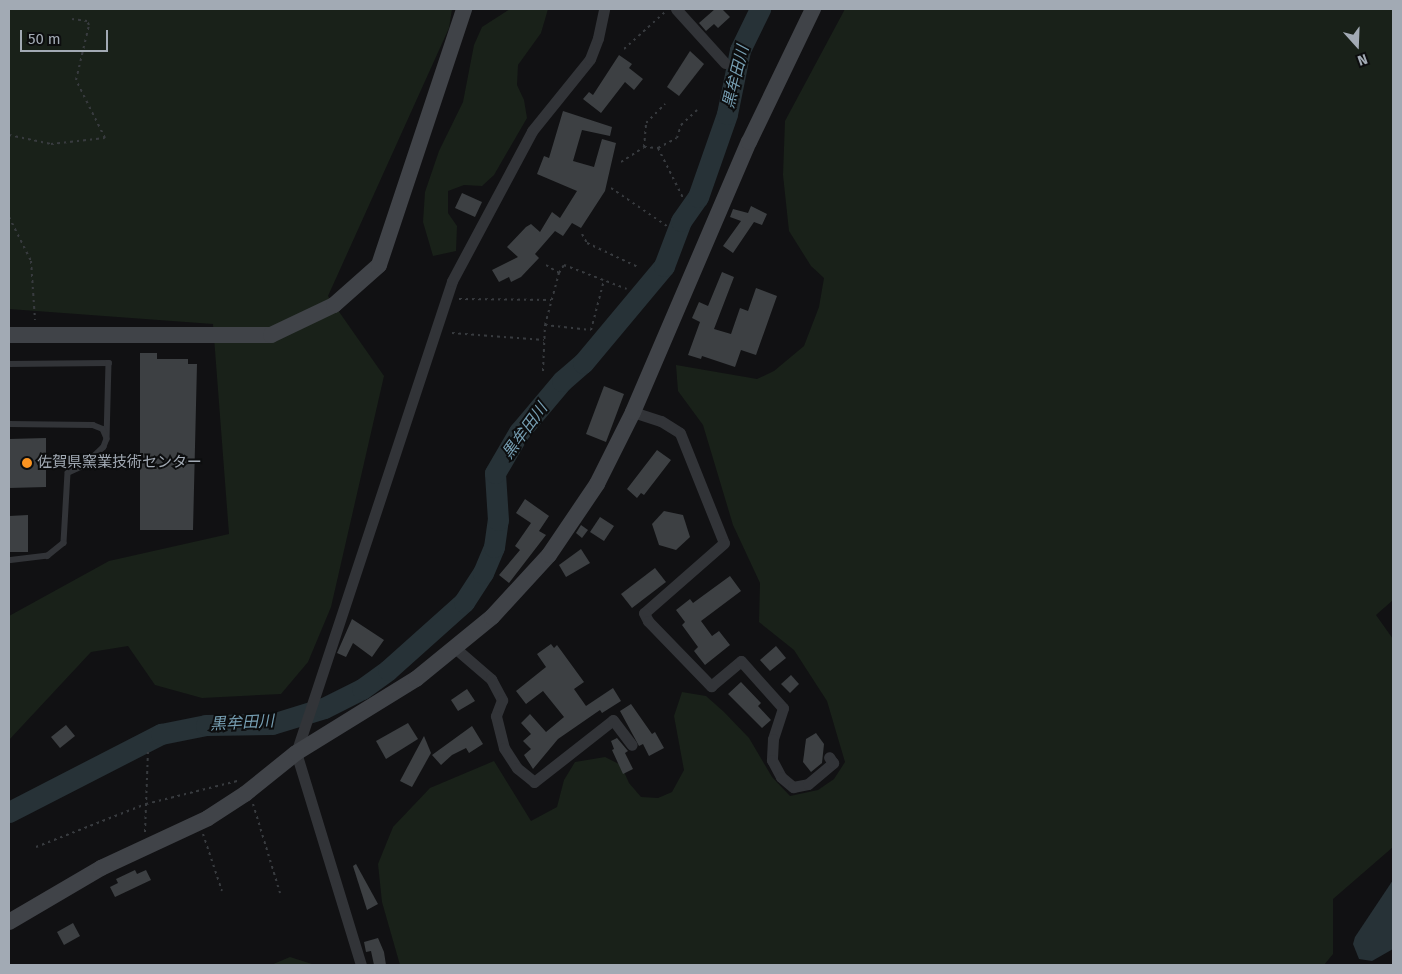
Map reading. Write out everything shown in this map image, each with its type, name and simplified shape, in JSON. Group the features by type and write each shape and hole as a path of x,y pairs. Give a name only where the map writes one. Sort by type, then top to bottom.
{"street":[{"path":"9,335 271,335 334,305 380,265 464,9"},
{"path":"361,965 296,753 452,281 532,131 590,59 598,38 604,9"},
{"path":"671,9 725,63"},
{"path":"9,922 101,868 208,818 245,794 296,753 416,679 492,617 549,555 597,484 633,412 750,142 813,9"},
{"path":"633,412 661,421 680,434 724,543 644,613 648,621 711,686 741,661 783,708 773,739 772,760 778,772 793,787 808,784 833,763 829,757"},
{"path":"455,648 491,679 502,700 496,716 504,748 517,768 534,782 613,720 632,745"}],"lane":[{"path":"9,364 109,363 108,439 104,447 84,466 68,473 64,543 48,556 9,561"},
{"path":"9,424 93,425 103,429 108,439"}],"path":[{"path":"624,49 671,9"},
{"path":"9,134 51,144 105,138 76,80 89,25 87,22 72,19"},
{"path":"644,147 646,124 665,104"},
{"path":"621,162 644,147 658,148 676,138 681,125 697,110"},
{"path":"658,148 683,198"},
{"path":"611,188 667,226"},
{"path":"9,217 31,261 36,335"},
{"path":"582,234 587,243 638,267"},
{"path":"546,265 559,273"},
{"path":"543,372 545,325 559,273 564,265 627,289"},
{"path":"545,325 591,330 604,280"},
{"path":"455,299 552,300"},
{"path":"452,332 544,340"},
{"path":"144,837 148,750"},
{"path":"36,847 146,804 237,781"},
{"path":"252,802 280,893"},
{"path":"202,832 222,891"}],"shaded area":[{"path":"9,9 452,9 449,28 328,296 384,376 331,607 308,662 281,694 202,698 155,685 128,646 91,652 9,740 9,616 109,561 229,534 213,324 9,309"},
{"path":"510,9 548,9 541,33 518,65 517,85 524,100 527,118 494,175 482,186 464,185 448,191 448,213 457,226 456,251 433,256 423,222 425,192 439,151 463,102 474,45 482,27"},
{"path":"845,9 1393,9 1393,600 1376,615 1393,639 1393,847 1333,899 1333,954 1324,965 400,965 382,902 378,864 393,827 430,788 494,761 531,821 557,807 564,780 575,762 605,757 621,765 629,783 641,797 658,798 672,792 684,770 674,716 682,692 706,696 724,712 749,738 772,777 790,796 818,790 834,779 845,762 827,701 794,650 759,622 760,583 733,525 703,425 678,391 676,365 757,379 774,371 804,346 819,307 824,278 811,266 789,231 783,175 785,121"},
{"path":"1393,880 1393,949 1372,961 1359,959 1353,944 1355,937"},
{"path":"290,957 315,965 271,965"}],"building":[{"path":"715,9 722,9 730,17 718,28 714,24 706,31 699,23"},
{"path":"690,51 704,64 679,96 667,87"},
{"path":"619,55 632,64 629,68 643,79 634,90 625,82 601,113 583,99 589,92 593,95"},
{"path":"563,111 612,127 610,136 582,130 573,161 594,167 602,139 616,143 605,191 581,228 572,223 563,236 555,231 535,254 539,258 521,277 511,282 509,277 499,282 492,270 518,257 507,247 531,224 540,232 552,212 560,218 577,191 537,174 544,156 549,158"},
{"path":"462,193 482,202 475,217 455,208"},
{"path":"751,206 767,214 762,225 754,222 733,253 723,246 741,221 730,217 733,209 748,213"},
{"path":"722,272 734,277 714,329 731,334 740,308 748,311 756,288 777,296 756,355 741,350 735,367 702,356 701,359 688,355 700,322 692,318 699,302 708,306"},
{"path":"140,353 157,353 157,359 188,359 188,364 197,364 193,530 140,530"},
{"path":"604,386 624,394 606,442 586,434"},
{"name":"佐賀県窯業技術センター","path":"46,438 46,487 9,488 9,439"},
{"path":"657,450 671,460 644,495 641,493 637,498 627,489"},
{"path":"525,499 549,516 539,531 546,535 509,583 499,575 520,550 515,546 531,523 516,513"},
{"path":"664,511 683,515 690,537 676,550 659,545 652,524"},
{"name":"佐賀県窯業技術センター","path":"28,515 28,552 9,552 9,516"},
{"path":"600,517 614,526 604,541 590,532"},
{"path":"581,525 588,530 582,538 576,533"},
{"path":"581,549 590,563 566,577 559,565"},
{"path":"655,568 666,582 632,608 621,594"},
{"path":"730,576 741,591 701,621 712,636 719,631 730,645 705,665 694,651 698,647 682,625 685,622 676,610 690,599 693,603"},
{"path":"352,619 384,640 372,657 353,643 346,657 337,653"},
{"path":"551,644 554,648 557,645 584,682 574,689 586,706 613,688 621,701 602,713 600,710 558,739 533,769 524,755 531,749 523,741 531,734 521,723 530,714 546,732 564,717 543,691 526,704 516,691 546,667 537,654"},
{"path":"776,646 786,658 770,671 760,660"},
{"path":"791,675 799,684 790,693 781,684"},
{"path":"741,682 761,703 758,706 771,720 762,728 728,694"},
{"path":"467,689 475,701 458,711 451,700"},
{"path":"631,704 652,734 655,732 664,748 649,756 643,744 639,746 620,711"},
{"path":"408,723 418,739 386,759 376,741"},
{"path":"66,725 75,736 60,748 51,737"},
{"path":"472,726 483,744 469,753 466,748 452,755 441,765 432,755"},
{"path":"816,733 824,744 822,763 811,772 803,762 806,739"},
{"path":"424,736 431,753 412,787 400,781"},
{"path":"617,738 628,751 625,753 633,769 623,774 612,750 614,749 611,741"},
{"path":"356,864 378,904 367,910 353,866"},
{"path":"135,870 137,874 146,870 151,880 115,897 110,887 118,883 116,879"},
{"path":"73,923 80,936 64,945 57,932"},
{"path":"378,938 384,952 386,965 374,965 371,951 366,952 364,942"}],"waterway":[{"name":"黒牟田川","path":"9,812 161,734 206,725 272,724 324,708 362,689 388,670 464,602 483,573 494,547 498,520 495,473 519,432 562,381 583,363 664,266 681,221 698,197 727,114 740,50 760,9"}],"place":[{"name":"佐賀県窯業技術センター","path":"27,463"}]}
